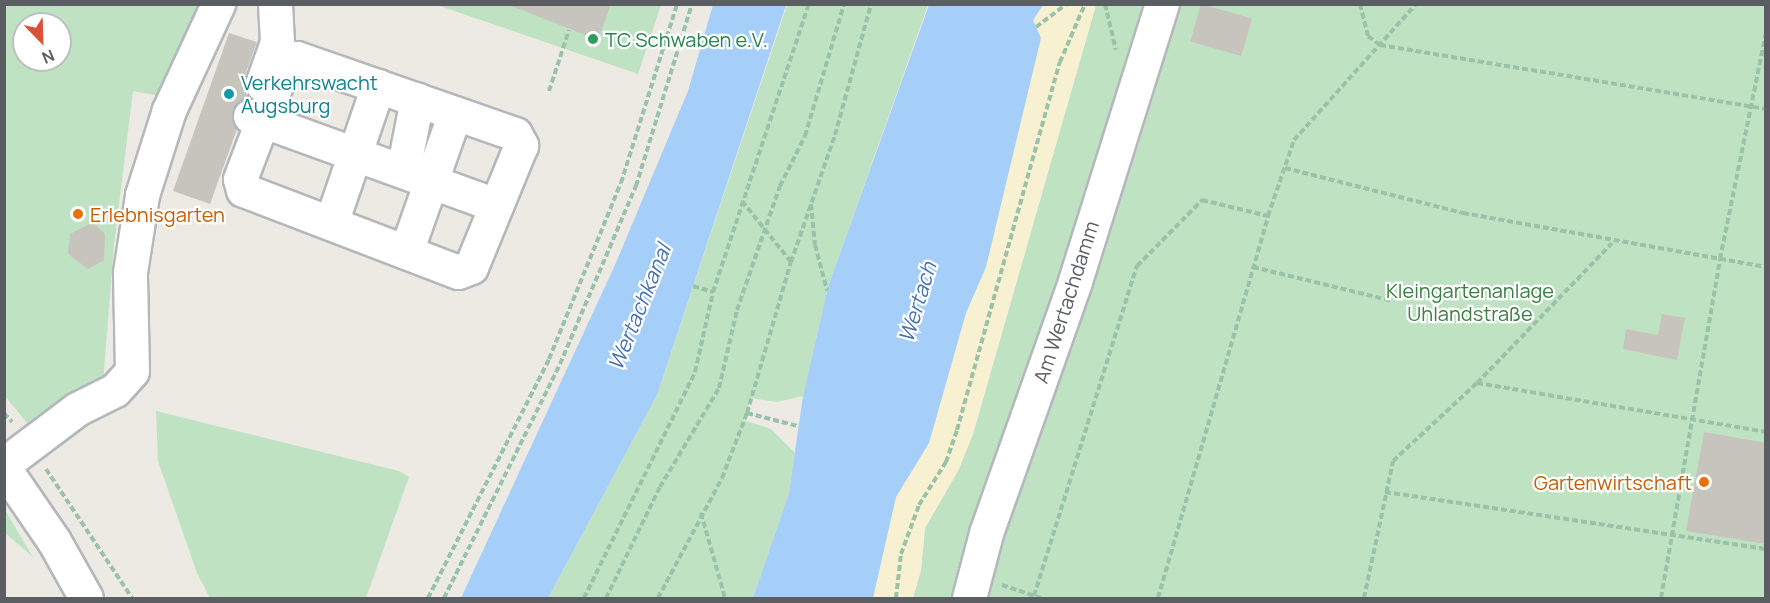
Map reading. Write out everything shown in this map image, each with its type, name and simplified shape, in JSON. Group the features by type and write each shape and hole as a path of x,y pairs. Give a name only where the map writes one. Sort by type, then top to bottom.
{"street":[{"path":"86,598 54,541 4,466 77,409 115,390 132,371 130,272 142,195 169,110 218,4"},
{"path":"225,186 256,118 284,64 297,58 516,134 520,144 471,267 458,272 243,190 240,179 256,118 276,42 275,4"},
{"name":"Am Wertachdamm","path":"973,587 986,533 1075,281 1162,4"},
{"path":"331,223 378,86"},
{"path":"406,252 417,176 417,99"},
{"path":"417,176 455,113"},
{"path":"256,118 496,204"}],"path":[{"path":"428,598 549,359 621,183 677,4"},
{"path":"444,598 560,364 636,186 692,4"},
{"path":"584,598 695,372 713,292 809,4"},
{"path":"606,598 660,487 719,388 737,310 780,186 805,136 844,4"},
{"path":"658,598 700,512 722,478 747,413 791,262 835,135 871,4"},
{"path":"1036,27 1066,4"},
{"path":"896,598 901,554 919,505 946,462 957,430 1060,62 1085,4"},
{"path":"1360,4 1368,36 1380,45 1766,109"},
{"path":"1158,598 1268,216 1294,140 1416,4"},
{"path":"549,91 570,30"},
{"path":"1661,598 1720,259 1766,32"},
{"path":"1285,168 1464,213 1612,242 1766,267"},
{"path":"811,200 815,245 827,290"},
{"path":"1034,596 1137,266 1203,200 1268,216"},
{"path":"742,201 791,262"},
{"path":"1364,598 1393,461 1477,383 1612,242"},
{"path":"1253,267 1392,301"},
{"path":"693,286 713,292"},
{"path":"1477,383 1766,432"},
{"path":"4,413 30,444 132,598"},
{"path":"747,413 798,426"},
{"path":"1385,492 1671,532 1766,549"},
{"path":"700,512 725,598"},
{"path":"973,587 1041,598"}],"green space":[{"path":"4,5 204,5 160,96 133,91 114,245 103,383 28,424 5,396"},
{"name":"TC Schwaben e.V.","path":"437,5 661,5 638,74"},
{"path":"787,5 928,5 828,287 803,396 777,402 751,398 744,420 771,429 795,453 789,493 753,598 548,598 657,395"},
{"path":"1096,5 1154,5 959,598 913,598 921,570 925,528 958,471 973,434"},
{"name":"Kleingartenanlage Uhlandstraße","path":"1182,5 1765,5 1765,598 984,598 1126,184"},
{"path":"156,411 399,471 409,477 366,598 210,598 197,573 158,461"},
{"path":"5,510 33,557 5,533"}],"sand":[{"path":"1043,5 1096,5 973,434 958,471 925,528 921,570 913,598 873,598 896,497 929,443 966,313 986,266 1033,20"}],"water":[{"name":"Wertachkanal","path":"713,5 786,5 657,395 548,598 461,598 615,265 688,91"},
{"name":"Wertach","path":"929,5 1043,5 1033,20 1041,38 986,267 966,313 929,443 896,497 873,598 753,598 789,493 803,396 828,287"}],"building":[{"path":"507,4 611,4 598,40"},
{"path":"1201,4 1252,19 1241,56 1190,41"},
{"name":"Verkehrswacht Augsburg","path":"229,33 257,42 244,78 248,97 233,109 232,120 237,129 210,204 173,191"},
{"path":"93,222 105,234 104,260 88,269 68,254 70,234"},
{"path":"1662,314 1685,318 1677,360 1623,349 1626,329 1658,335"},
{"path":"1704,432 1766,443 1766,544 1686,531"}],"place":[{"name":"TC Schwaben e.V.","path":"593,39"},
{"name":"Verkehrswacht Augsburg","path":"229,94"},
{"name":"Erlebnisgarten","path":"78,214"},
{"name":"Gartenwirtschaft","path":"1704,482"}]}
